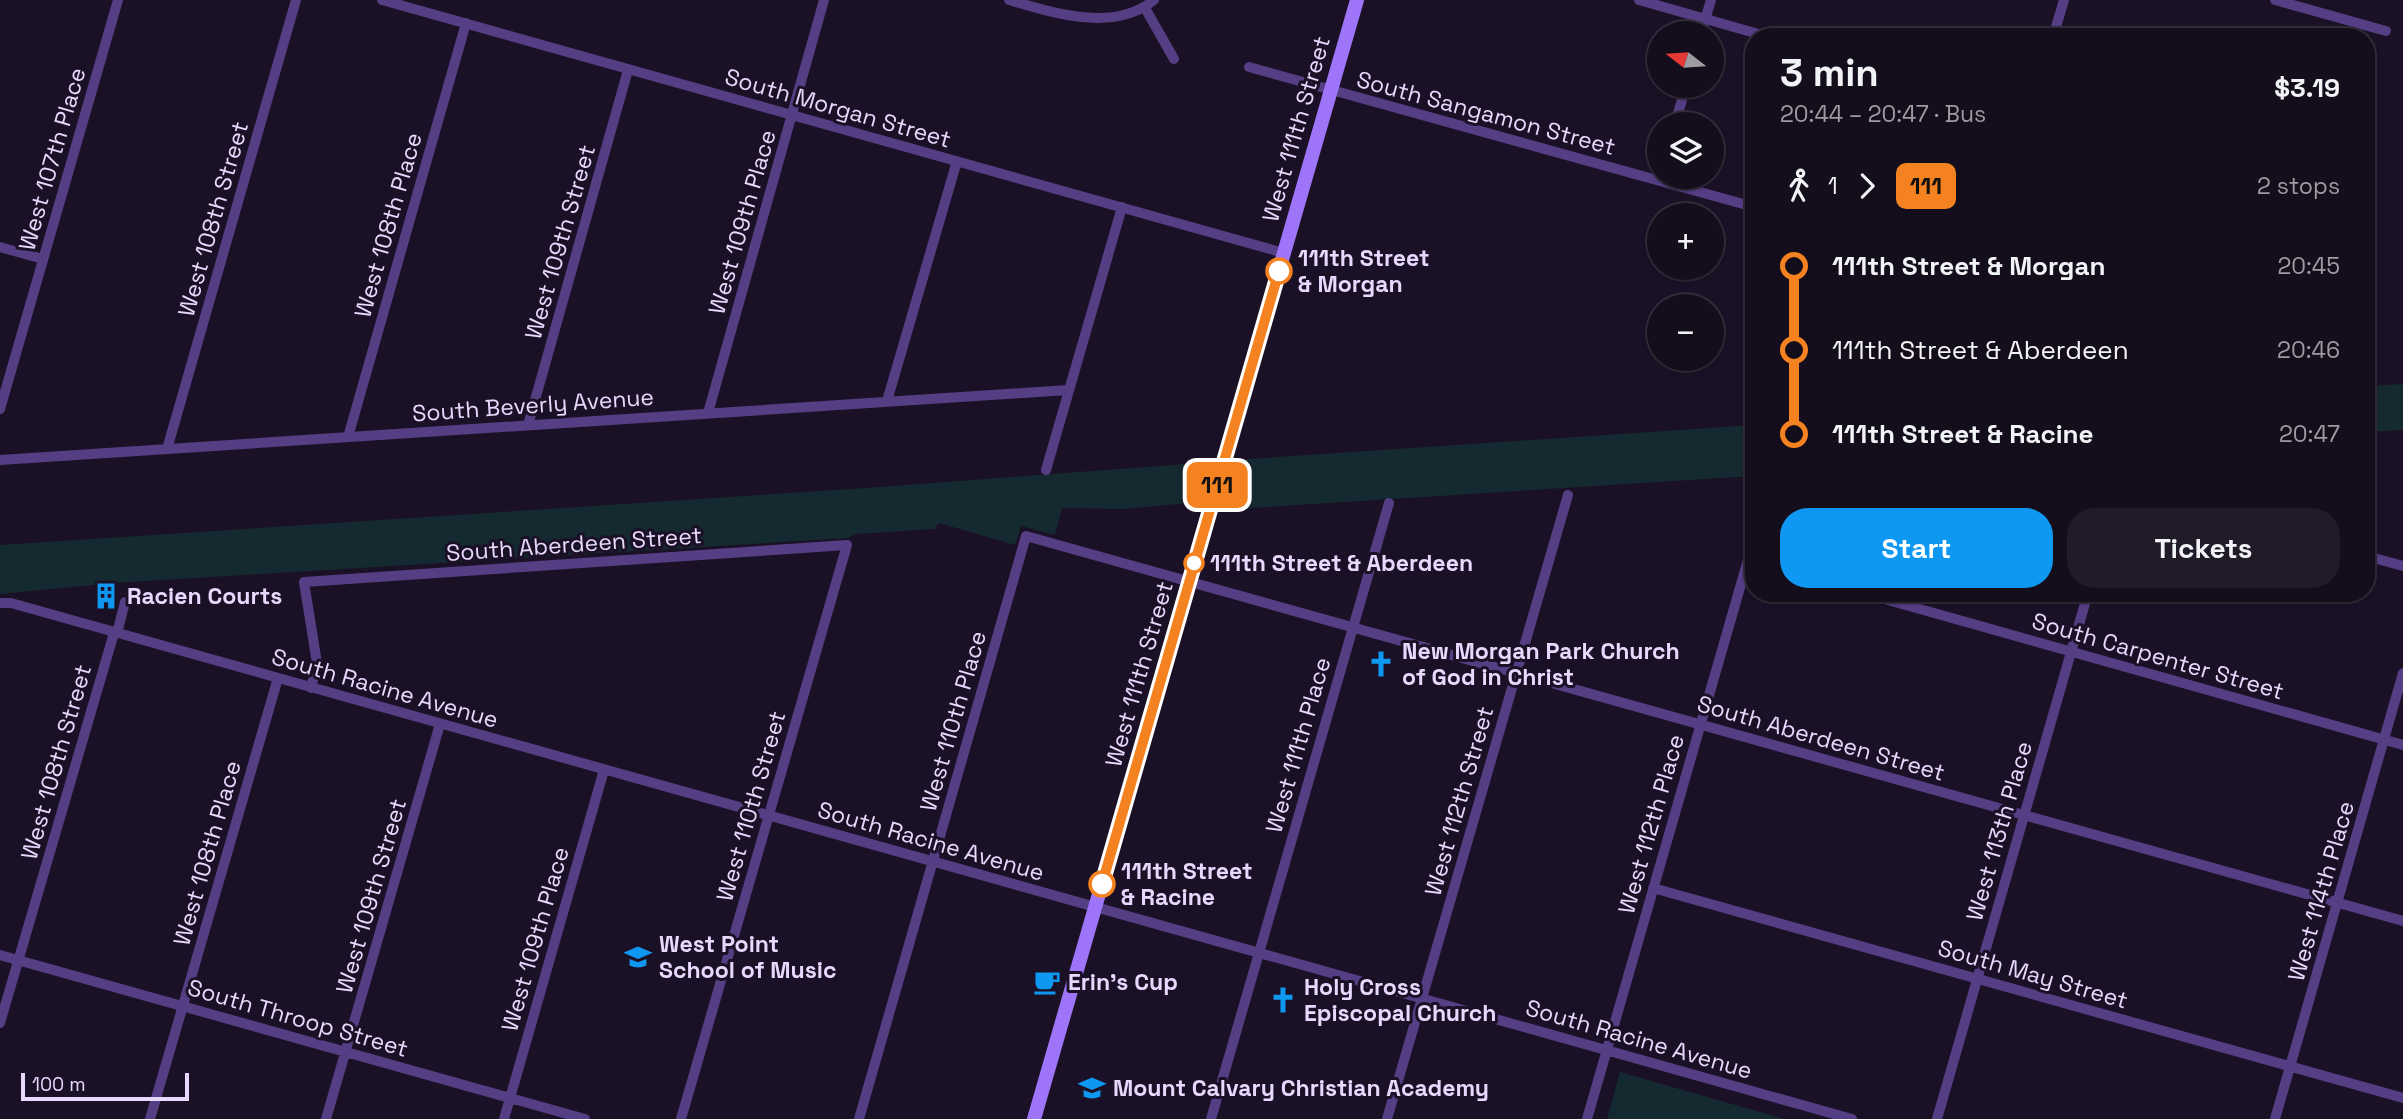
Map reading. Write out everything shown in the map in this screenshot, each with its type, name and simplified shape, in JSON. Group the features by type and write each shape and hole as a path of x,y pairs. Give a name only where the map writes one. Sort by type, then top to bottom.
{"main road":[{"name":"West 111th Street","path":"1034,1119 1357,0"}],"street":[{"name":"West 107th Place","path":"0,409 118,0"},
{"name":"West 108th Street","path":"167,449 296,0"},
{"name":"South Morgan Street","path":"382,0 1284,253"},
{"name":"West 109th Place","path":"708,413 824,0"},
{"path":"1009,0 1054,13 1088,18 1125,14 1145,8 1154,0"},
{"path":"1639,0 1745,30"},
{"path":"1706,19 1711,0"},
{"path":"2056,28 2064,0"},
{"path":"2275,0 2386,31"},
{"path":"1145,8 1174,59"},
{"name":"West 108th Place","path":"348,437 466,23"},
{"name":"South Sangamon Street","path":"1249,67 1647,175"},
{"name":"West 109th Street","path":"528,425 628,70"},
{"path":"887,401 957,161"},
{"name":"South Sangamon Street","path":"1694,189 1745,204"},
{"path":"1046,470 1122,207"},
{"path":"0,247 43,259"},
{"name":"South Beverly Avenue","path":"0,460 1068,390"},
{"name":"West 112th Street","path":"1387,1119 1568,495"},
{"name":"West 111th Place","path":"1210,1119 1389,503"},
{"name":"South Aberdeen Street","path":"1027,536 2403,921"},
{"name":"West 110th Place","path":"859,1119 1027,536"},
{"name":"South Aberdeen Street","path":"311,688 317,663 304,582 847,545"},
{"name":"West 110th Street","path":"681,1119 847,545"},
{"path":"2375,558 2403,566"},
{"name":"West 112th Place","path":"1587,1119 1700,724 1745,578"},
{"name":"West 108th Street","path":"0,1023 125,602"},
{"name":"South Carpenter Street","path":"1895,602 2403,745"},
{"name":"West 113th Place","path":"1937,1119 2085,602"},
{"name":"South Racine Avenue","path":"0,603 10,603 1852,1119"},
{"name":"West 114th Place","path":"2275,1119 2403,673"},
{"name":"West 108th Place","path":"150,1119 278,678"},
{"name":"West 109th Street","path":"326,1119 440,723"},
{"name":"West 109th Place","path":"504,1119 604,770"},
{"name":"South May Street","path":"1653,888 2403,1098"},
{"name":"South Throop Street","path":"0,955 585,1119"}],"shaded area":[{"path":"2403,384 2403,430 2375,432 2375,386"},
{"path":"1745,426 1745,477 1220,510 1234,460"},
{"path":"1212,462 1200,502 1123,509 1062,508 1055,535 1021,526 1015,545 939,523 935,529 856,534 848,538 114,583 0,594 0,545 866,488"},
{"path":"1620,1072 1784,1119 1607,1119"}],"bus line":[{"name":"111","path":"1102,884 1279,271"}],"place":[{"name":"111th Street & Morgan","path":"1279,271"},
{"name":"111th Street & Aberdeen","path":"1194,563"},
{"name":"Racien Courts","path":"106,596"},
{"name":"New Morgan Park Church of God in Christ","path":"1381,664"},
{"name":"111th Street & Racine","path":"1102,884"},
{"name":"West Point School of Music","path":"638,957"},
{"name":"Erin's Cup","path":"1047,982"},
{"name":"Holy Cross Episcopal Church","path":"1283,1000"},
{"name":"Mount Calvary Christian Academy","path":"1092,1088"}]}
